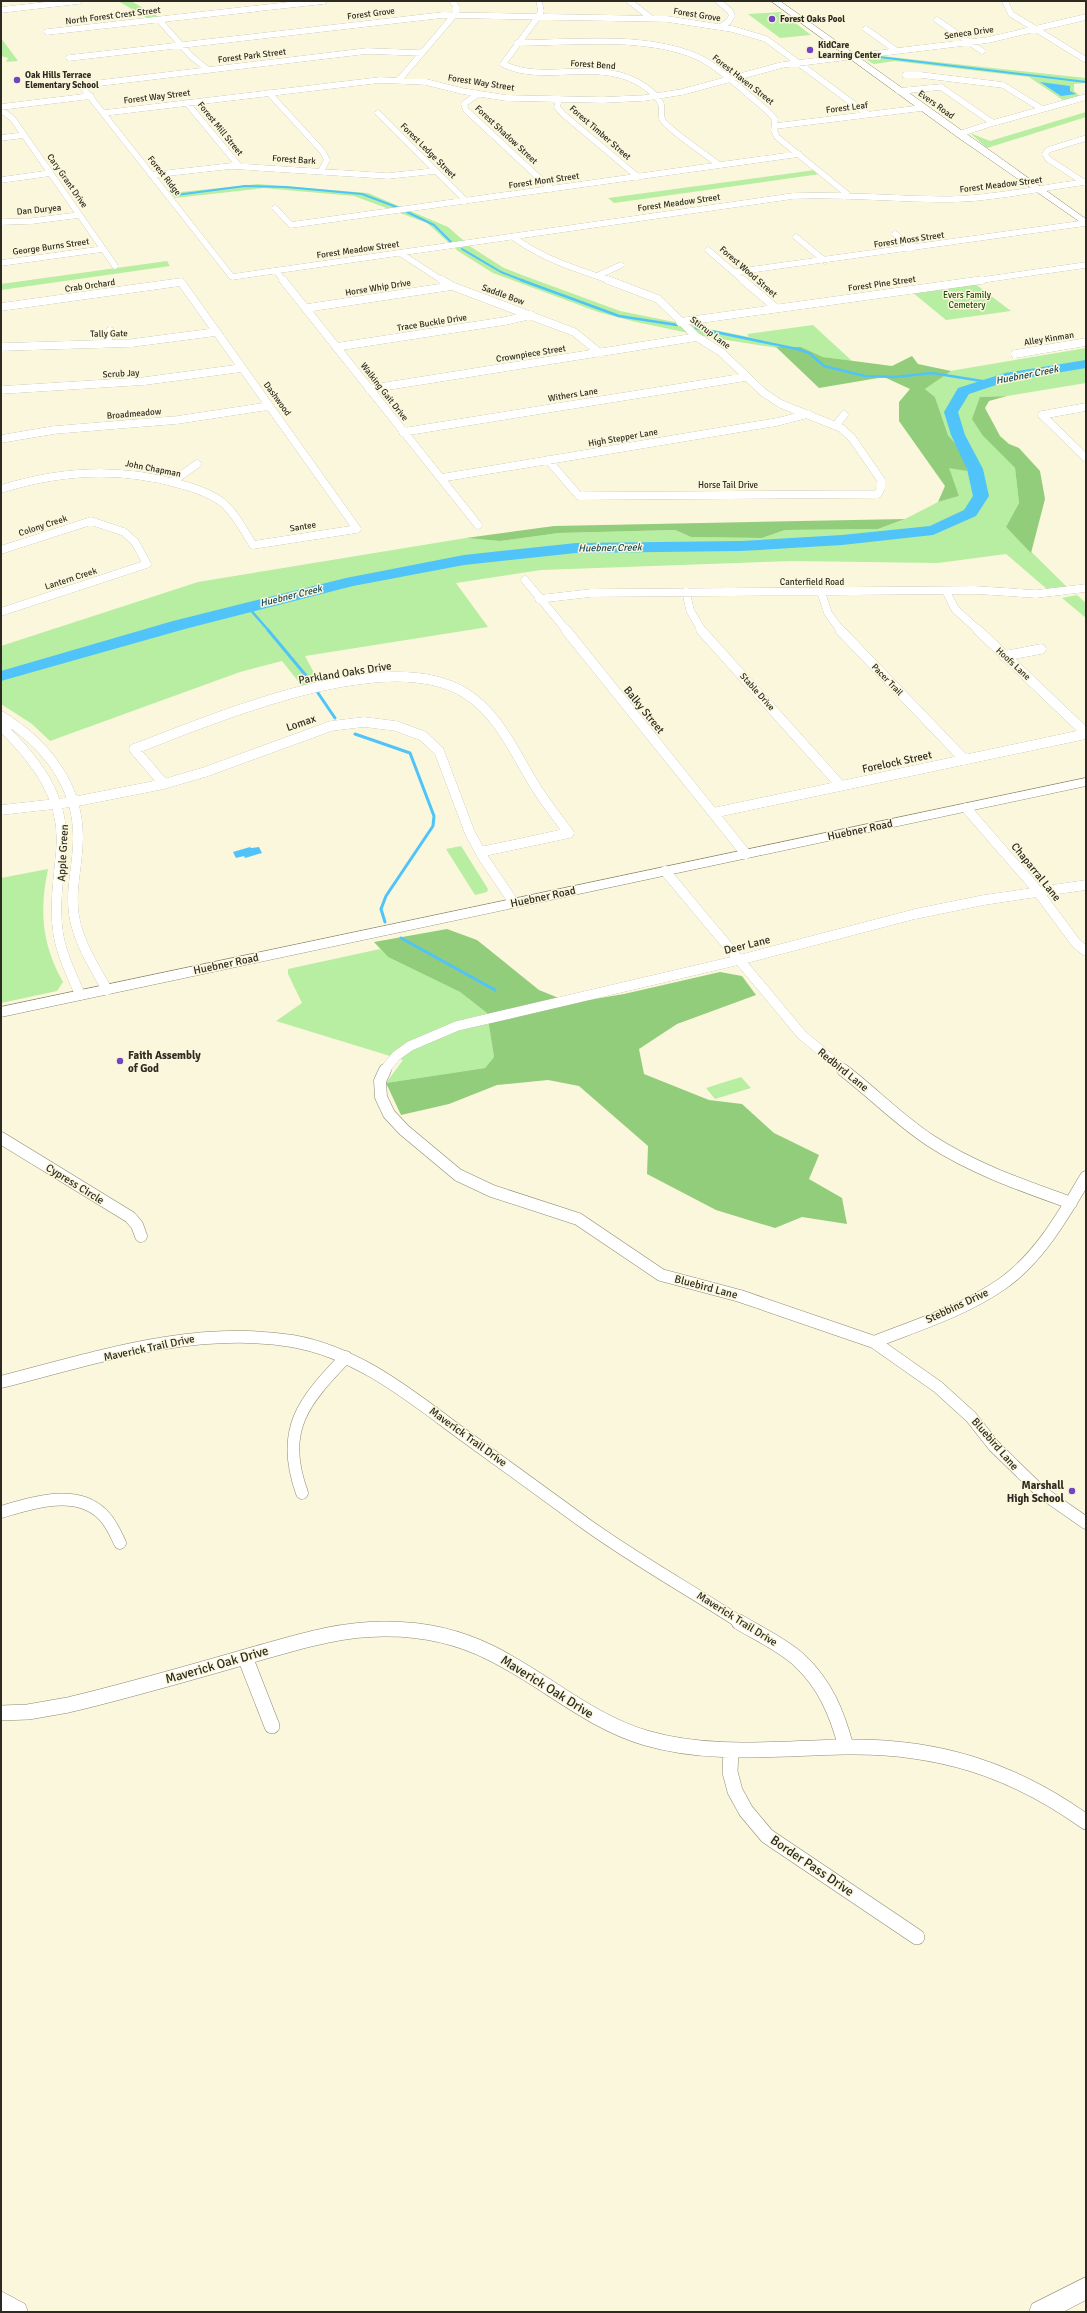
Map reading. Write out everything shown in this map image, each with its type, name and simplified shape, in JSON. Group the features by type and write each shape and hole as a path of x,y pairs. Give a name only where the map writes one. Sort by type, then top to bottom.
{"main road":[{"name":"Evers Road","path":"775,1 1036,190 1086,223"},
{"name":"Huebner Road","path":"1,1012 1086,782"},
{"path":"1040,2312 1086,2288"},
{"path":"1,2302 17,2312"}],"street":[{"path":"1,10 79,1"},
{"path":"276,1 281,6"},
{"name":"North Forest Crest Street","path":"47,32 324,1"},
{"path":"398,80 455,14 457,8 452,1"},
{"path":"538,17 541,11 539,1"},
{"path":"629,1 651,18"},
{"path":"718,1 730,11 732,16 730,20 720,27"},
{"path":"1005,1 1011,14 1086,60"},
{"name":"Forest Grove","path":"69,58 455,14 538,17 651,18 720,27 766,39 867,114"},
{"name":"Forest Bend","path":"538,17 504,60 503,64 522,71 595,72 617,75 637,82 661,104 662,120 719,166"},
{"name":"Seneca Drive","path":"852,57 970,42 1086,17"},
{"path":"159,20 180,45 208,70"},
{"path":"937,20 982,51"},
{"path":"866,29 897,51"},
{"name":"Forest Haven Street","path":"517,43 657,46 700,58 769,112 775,120 776,126 774,130 777,137 848,194"},
{"name":"Forest Park Street","path":"85,86 372,51 421,53"},
{"name":"Forest Way Street","path":"104,113 372,80 426,82 478,94 506,98 617,100 654,97 682,92 775,67 852,57"},
{"path":"905,75 948,78 1003,85 1042,109"},
{"path":"941,87 948,78"},
{"name":"Forest Ridge","path":"85,86 84,89 232,277"},
{"path":"899,91 941,87 993,123"},
{"path":"925,88 930,93"},
{"path":"906,96 947,91"},
{"path":"269,93 323,152 327,160 321,171"},
{"name":"Forest Shadow Street","path":"478,94 464,104 466,110 551,189"},
{"path":"1,107 91,96"},
{"path":"959,134 1086,97"},
{"name":"Forest Timber Street","path":"559,99 557,107 563,114 638,177"},
{"name":"Forest Mill Street","path":"187,103 239,166"},
{"name":"Forest Leaf","path":"776,126 922,108"},
{"name":"Cary Grant Drive","path":"1,110 13,119 115,266"},
{"name":"Forest Ledge Street","path":"378,113 466,201"},
{"path":"1,138 24,135"},
{"path":"1085,182 1048,160 1045,154 1055,147 1086,138"},
{"name":"Forest Mont Street","path":"275,208 290,225 799,154"},
{"name":"Forest Bark","path":"151,175 239,166 388,176 436,171"},
{"path":"1,180 51,173"},
{"name":"Forest Meadow Street","path":"232,277 786,197 848,194 942,200 1036,190 1085,182"},
{"name":"Dan Duryea","path":"1,222 32,221 79,215"},
{"name":"Forest Moss Street","path":"734,272 825,261 1086,223"},
{"path":"895,234 912,248"},
{"name":"Stirrup Lane","path":"513,237 529,249 555,262 650,295 697,337 721,352 746,377 772,398 836,425 852,438 881,480 881,488 878,494"},
{"path":"796,237 825,261"},
{"name":"George Burns Street","path":"1,263 103,249"},
{"name":"Forest Wood Street","path":"708,250 776,308"},
{"name":"Saddle Bow","path":"400,253 452,286 574,332 600,352"},
{"path":"597,276 621,265"},
{"name":"Forest Pine Street","path":"680,322 1086,265"},
{"name":"Walking Gait Drive","path":"276,271 307,308 369,389 478,525"},
{"name":"Crab Orchard","path":"1,307 181,282"},
{"name":"Dashwood","path":"181,282 357,529"},
{"name":"Horse Whip Drive","path":"307,308 452,286"},
{"name":"Trace Buckle Drive","path":"336,347 505,321 531,315"},
{"path":"107,344 110,331"},
{"name":"Tally Gate","path":"1,347 147,342 216,332"},
{"name":"Crownpiece Street","path":"369,389 697,337"},
{"name":"Alley Kinman","path":"1015,354 1086,342"},
{"name":"Scrub Jay","path":"1,390 145,382 242,368"},
{"name":"Withers Lane","path":"403,432 746,377"},
{"name":"Broadmeadow","path":"1,439 54,430 177,420 269,406"},
{"path":"1086,407 1042,414 1086,458"},
{"name":"High Stepper Lane","path":"441,478 777,422 808,414"},
{"path":"836,425 844,415"},
{"name":"Horse Tail Drive","path":"548,460 579,496 878,494"},
{"path":"172,482 197,464"},
{"name":"John Chapman","path":"1,489 42,477 81,472 133,474 172,482 198,489 223,503 229,508 253,545"},
{"name":"Colony Creek","path":"1,550 91,521 124,532 135,542 147,564"},
{"name":"Santee","path":"253,545 357,529"},
{"name":"Lantern Creek","path":"1,612 147,564"},
{"name":"Balky Street","path":"525,580 746,854"},
{"name":"Canterfield Road","path":"539,599 591,593 686,592 946,591 1036,594 1086,588"},
{"name":"Hoofs Lane","path":"946,591 954,609 1086,733"},
{"name":"Stable Drive","path":"686,592 690,610 701,630 840,786"},
{"name":"Pacer Trail","path":"821,592 828,613 840,630 965,760"},
{"path":"1004,656 1041,649"},
{"name":"Parkland Oaks Drive","path":"164,784 134,749 258,704 303,691 385,677 430,680 453,687 466,694 504,732 534,784 569,833 480,852"},
{"name":"Apple Green","path":"1,716 18,727 46,753 68,787 73,802 78,838 73,891 74,916 82,941 107,990"},
{"name":"Lomax","path":"1,810 73,802 164,784 205,772 331,726 364,722 396,726 423,736 439,751 470,833 480,852 514,903"},
{"name":"Apple Green","path":"1,726 30,754 42,770 57,804 62,838 56,891 56,923 62,950 80,995"},
{"name":"Forelock Street","path":"713,813 1086,733"},
{"name":"Chaparral Lane","path":"966,808 1038,892 1066,930 1086,951"},
{"name":"Redbird Lane","path":"665,871 802,1035 822,1055 876,1097 906,1124 942,1148 996,1174 1071,1203"},
{"name":"Deer Lane","path":"417,1040 457,1026 740,960 915,914 1086,885"},
{"name":"Bluebird Lane","path":"417,1040 388,1064 381,1076 380,1089 383,1102 399,1126 464,1179 488,1190 579,1220 645,1266 661,1275 740,1296 874,1342 938,1387 971,1417 999,1451 1040,1491 1086,1523"},
{"name":"Cypress Circle","path":"1,1138 130,1217 137,1225 141,1236"},
{"name":"Stebbins Drive","path":"874,1342 964,1305 987,1294 1006,1281 1036,1251 1071,1203 1086,1177"},
{"name":"Maverick Trail Drive","path":"1,1382 156,1344 203,1337 255,1337 278,1340 305,1345 346,1357 386,1378 588,1526 798,1659 825,1690 839,1720 846,1747"},
{"path":"302,1494 294,1468 293,1450 300,1415 306,1401 346,1357"},
{"path":"1,1512 49,1499 68,1500 97,1509 105,1516 120,1543"},
{"name":"Maverick Oak Drive","path":"1,1713 41,1711 82,1702 245,1657 311,1637 336,1632 396,1628 430,1632 474,1645 505,1660 583,1711 611,1726 646,1738 677,1746 731,1751 784,1751 846,1747 892,1748 922,1751 979,1765 1034,1787 1065,1805 1086,1822"},
{"path":"245,1657 272,1726"},
{"name":"Border Pass Drive","path":"731,1751 730,1772 735,1791 746,1811 766,1836 916,1937"}],"green space":[{"path":"118,1 131,1 159,17 147,18"},
{"name":"Forest Oaks Pool","path":"781,12 811,35 780,38 748,14"},
{"path":"1,38 18,61 6,62 8,58 1,56"},
{"path":"853,53 1086,78 1086,83 1074,84 1074,91 1080,96 1063,100 1029,77 895,61 874,64"},
{"path":"1086,112 1086,117 987,148 970,133 990,141"},
{"path":"815,170 820,174 614,203 608,198"},
{"path":"258,184 368,193 448,227 471,247 504,268 620,311 749,337 747,334 813,325 852,361 823,357 801,347 777,348 708,337 636,322 598,312 493,273 458,251 427,223 354,196 264,188 175,198 171,193"},
{"path":"167,261 170,266 1,290 1,284"},
{"name":"Evers Family Cemetery","path":"974,283 1011,311 946,320 912,292"},
{"path":"776,347 801,347 823,357 892,366 912,356 918,364 951,371 925,389 935,397 948,435 965,455 967,471 949,468 959,496 938,502 945,486 899,421 899,402 910,389 884,377 819,388"},
{"path":"1086,348 1086,383 1007,396 981,397 983,436 1015,468 1019,503 1006,527 1067,587 1048,590 1006,554 938,563 793,561 541,570 456,583 488,627 305,656 319,682 302,686 282,661 240,672 50,741 32,724 1,704 1,646 198,582 466,538 500,541 559,533 675,530 691,537 762,538 785,530 878,529 905,519 938,502 959,496 948,468 965,455 948,435 935,397 925,389 950,371"},
{"path":"1007,396 989,401 985,408 1000,436 1009,444 1019,448 1040,471 1045,499 1031,553 1006,527 1019,503 1015,468 983,436 972,419 980,397"},
{"path":"905,519 878,529 785,530 762,538 691,537 675,530 559,533 500,541 466,538 554,526"},
{"path":"1077,595 1086,603 1086,618 1062,598"},
{"path":"461,846 488,889 487,892 475,895 446,849"},
{"path":"48,869 45,884 43,913 44,927 51,955 63,982 57,991 1,1003 1,878"},
{"path":"447,929 477,940 539,990 571,1003 624,994 720,972 742,976 756,995 677,1024 639,1049 644,1074 709,1100 742,1104 774,1133 819,1155 809,1179 842,1198 847,1224 802,1217 775,1228 716,1210 647,1174 648,1146 579,1086 548,1080 497,1085 449,1104 401,1115 386,1083 485,1068 494,1057 487,1013 460,992 388,957 374,942"},
{"path":"380,949 388,957 460,992 487,1013 494,1057 485,1068 386,1083 403,1060 276,1021 302,1003 288,974 288,969"},
{"path":"741,1077 751,1088 715,1099 706,1088"}],"water":[{"path":"1040,82 1070,86 1070,91 1076,94 1061,96"},
{"path":"250,847 259,847 262,853 245,858 244,856 236,858 233,852"}],"waterway":[{"path":"879,57 1086,82"},
{"path":"176,195 245,186 286,187 362,194 399,208"},
{"path":"407,212 434,225 452,243"},
{"path":"462,249 501,272 524,281"},
{"path":"521,280 619,316 677,325"},
{"path":"696,328 797,349 809,353 824,366 865,376 895,377 932,373 988,382"},
{"name":"Huebner Creek","path":"1,676 179,625 352,581 464,560 576,548 741,546 842,540 933,530 970,513 981,496 975,469 958,435 951,412 963,391 1005,377 1086,364"},
{"path":"248,607 269,631"},
{"path":"268,630 313,684"},
{"path":"318,693 335,718"},
{"path":"355,734 410,753 434,816 433,826 386,896 381,909 385,922"},
{"path":"401,938 495,990"}],"place":[{"name":"Forest Oaks Pool","path":"772,19"},
{"name":"KidCare Learning Center","path":"810,50"},
{"name":"Oak Hills Terrace Elementary School","path":"17,80"},
{"name":"Faith Assembly of God","path":"120,1061"},
{"name":"Marshall High School","path":"1072,1491"}]}
